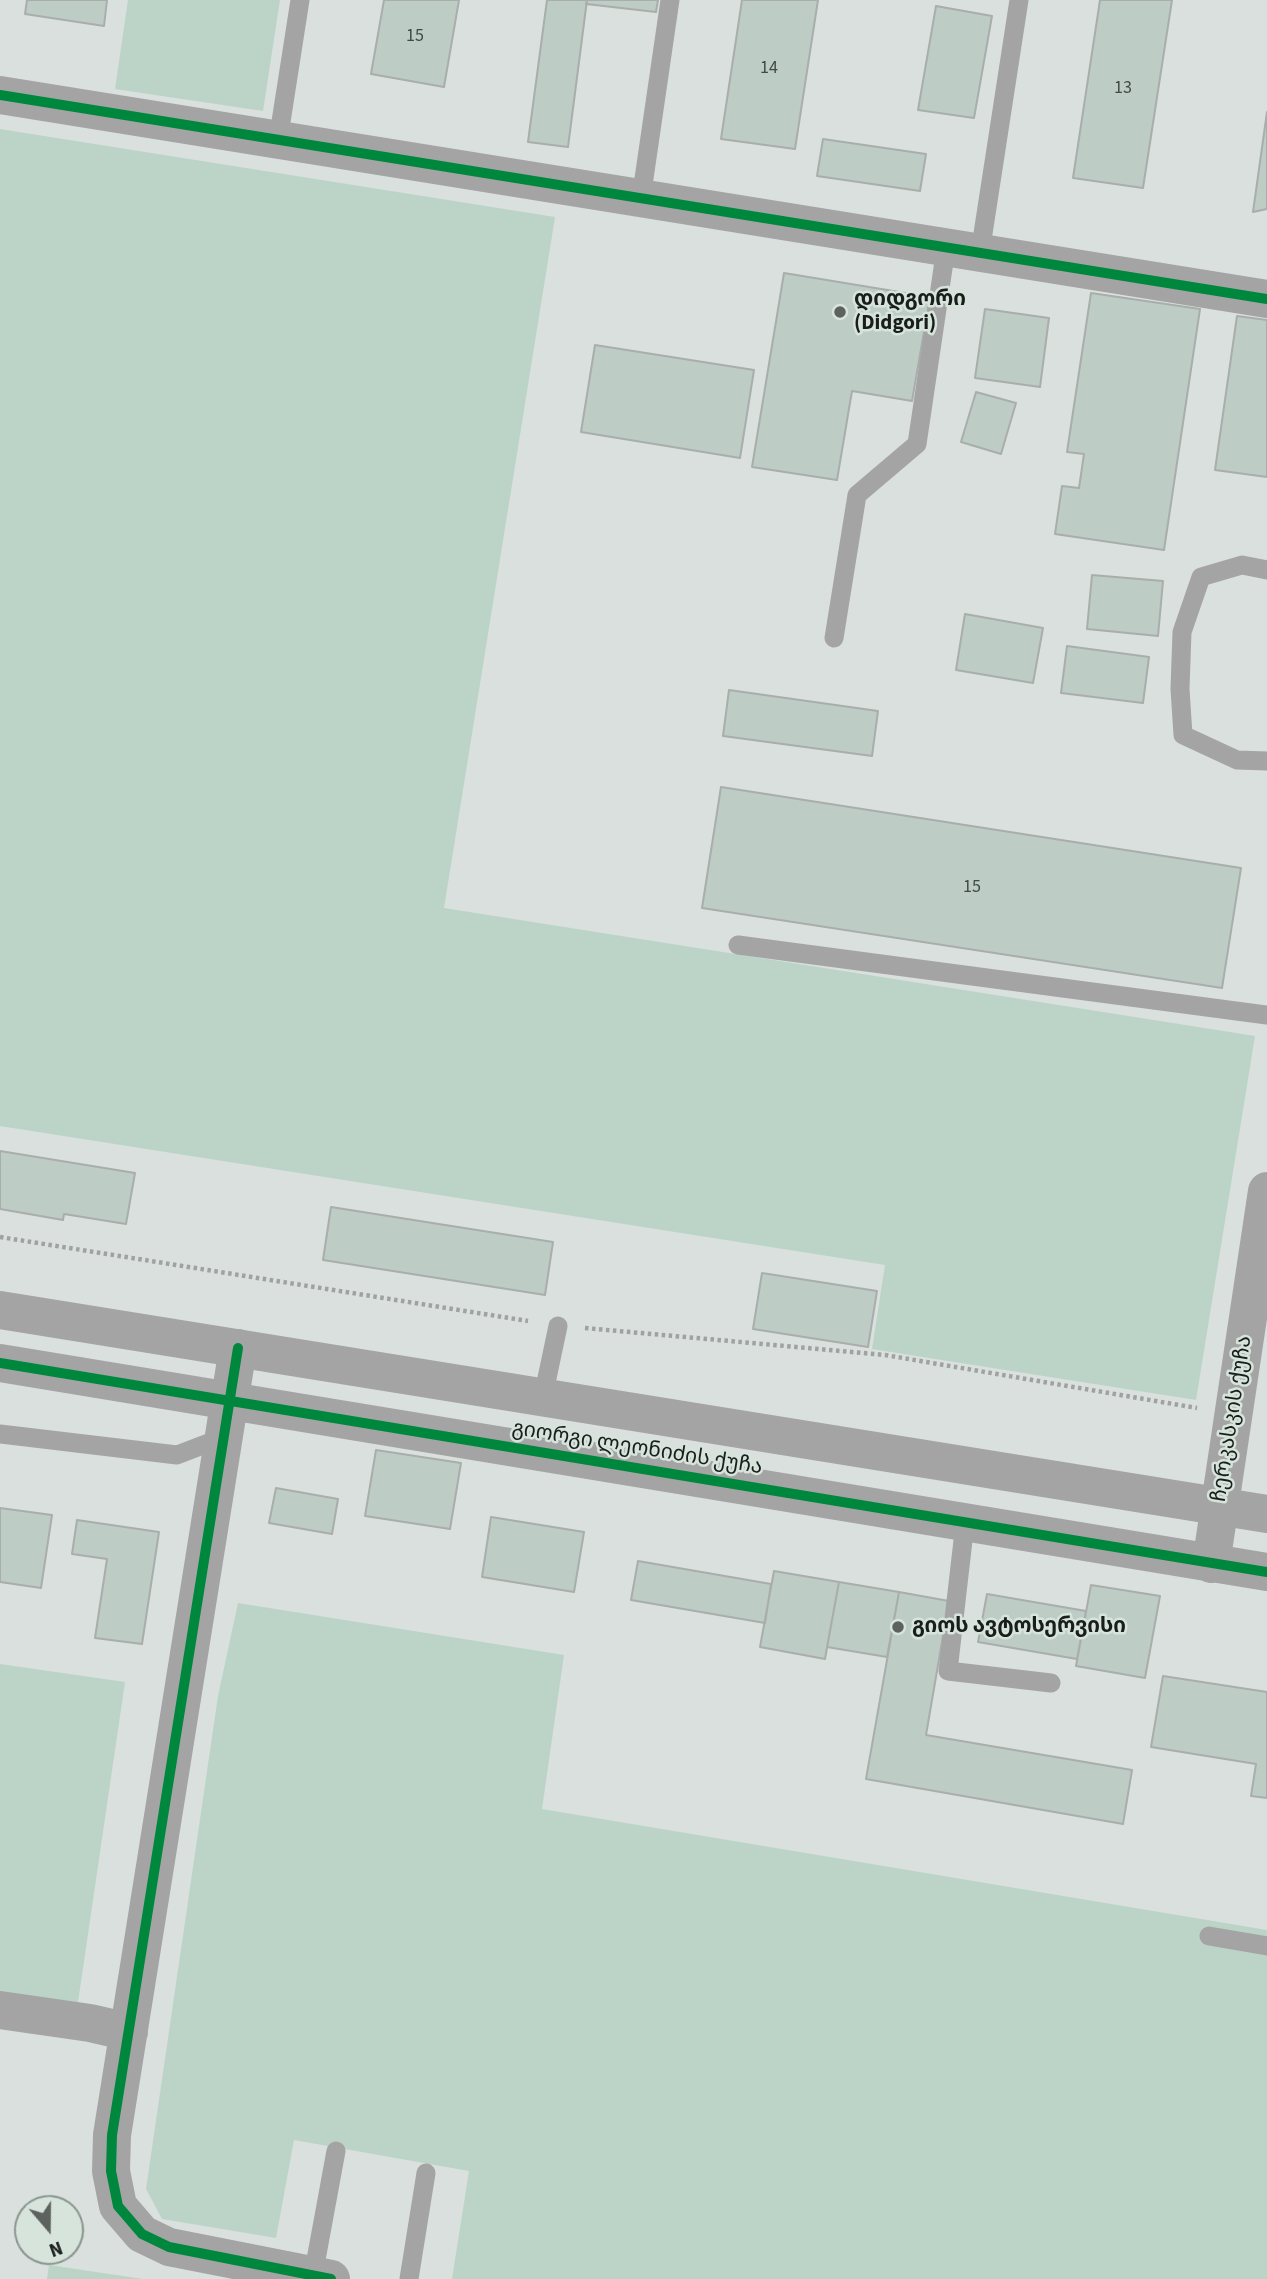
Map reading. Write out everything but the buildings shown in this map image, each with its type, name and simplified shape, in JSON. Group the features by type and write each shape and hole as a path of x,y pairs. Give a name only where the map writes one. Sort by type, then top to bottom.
{"street":[{"path":"0,95 1267,299"},
{"name":"ჩერკასკის ქუჩა","path":"1211,1564 1267,1191"},
{"name":"გიორგი ლეონიძის ქუჩა","path":"0,1310 1267,1514"},
{"path":"238,1349 112,2135 111,2171 118,2206 142,2234 169,2247 322,2277"},
{"name":"გიორგი ლეონიძის ქუჩა","path":"0,1363 227,1419 965,1523 1267,1572"},
{"path":"0,2010 90,2023 129,2032"}],"lane":[{"path":"278,141 300,0"},
{"path":"641,199 670,0"},
{"path":"834,638 857,495 918,444 1019,0"},
{"path":"1267,570 1242,565 1201,577 1182,632 1180,689 1183,735 1237,760 1267,761"},
{"path":"738,945 1267,1015"},
{"path":"542,1397 558,1326"},
{"path":"0,1434 177,1455 227,1419"},
{"path":"965,1523 948,1671 1051,1683"},
{"path":"1209,1936 1267,1946"},
{"path":"322,2277 336,2151"},
{"path":"409,2279 426,2173"}],"path":[{"path":"0,1237 558,1326 885,1354 1234,1415"}],"green space":[{"path":"128,0 280,0 263,111 115,89"},
{"path":"0,129 555,217 444,908 1255,1036 1196,1400 872,1349 885,1265 0,1126"},
{"path":"238,1603 564,1655 542,1809 1267,1930 1267,2279 452,2279 469,2171 294,2140 276,2238 162,2219 146,2189 218,1696"},
{"path":"0,1664 125,1682 77,2009 0,1996"},
{"path":"49,2265 143,2279 47,2279"}],"cycle path":[{"path":"0,95 1267,299"},
{"path":"238,1348 112,2135 111,2171 118,2206 142,2234 169,2247 331,2279"},
{"path":"0,1363 1267,1572"}],"place":[{"name":"დიდგორი (Didgori)","path":"840,312"},
{"name":"გიოს ავტოსერვისი","path":"898,1627"}]}
